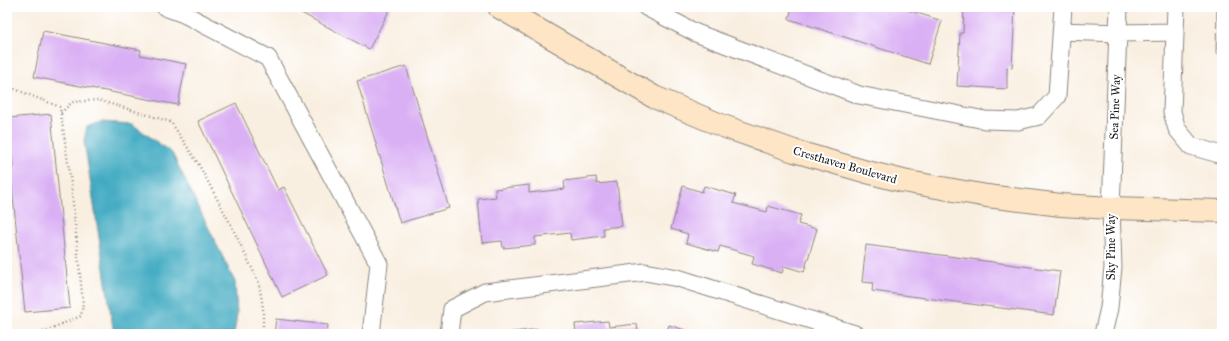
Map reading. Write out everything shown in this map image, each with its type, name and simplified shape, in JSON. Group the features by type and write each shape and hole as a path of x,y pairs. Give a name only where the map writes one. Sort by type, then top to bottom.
{"street":[{"path":"166,7 184,14 268,58 379,264 371,334"},
{"name":"Cresthaven Boulevard","path":"499,7 654,97 723,126 794,151 867,172 911,183 987,196 1061,205 1222,211"},
{"path":"646,7 696,33 859,95 985,120 1018,121 1039,116 1057,96 1063,7"},
{"name":"Sea Pine Way","path":"1111,208 1119,7"},
{"path":"1176,7 1172,112 1177,129 1191,146 1222,155"},
{"path":"1062,31 1118,33 1176,32"},
{"name":"Sky Pine Way","path":"1103,334 1109,308 1113,267 1111,208"},
{"path":"449,334 452,309 485,292 645,272 678,278 855,334"}],"path":[{"path":"7,86 60,107 71,184 83,304 81,316 38,334"},
{"path":"61,113 72,102 98,100 171,122 199,166 231,225 259,283 263,308 263,334"}],"water":[{"path":"101,122 132,124 172,153 235,282 237,314 234,334 114,334 84,140 87,127"}],"building":[{"path":"290,7 391,7 369,49"},
{"path":"742,7 752,7 750,11"},
{"path":"792,7 899,7 942,21 928,64 789,19"},
{"path":"964,7 1015,7 1012,68 1007,67 1007,89 957,86 960,33 963,33"},
{"path":"1217,7 1222,7 1222,53 1216,53"},
{"path":"43,31 141,50 140,55 186,64 178,105 34,77"},
{"path":"406,66 449,208 400,223 357,81"},
{"path":"236,103 278,190 284,187 328,275 282,297 198,121"},
{"path":"51,114 70,308 25,312 10,168 13,167 8,118"},
{"path":"596,177 597,184 617,182 622,226 603,228 604,236 571,240 570,233 535,237 535,245 503,248 502,241 482,243 478,199 496,197 495,189 529,185 529,193 565,189 564,181"},
{"path":"683,186 702,192 704,186 736,195 733,203 767,212 768,206 801,215 798,224 817,229 804,272 784,266 782,273 752,264 754,256 720,246 718,252 686,243 688,234 671,229"},
{"path":"866,245 1060,271 1054,315 872,291 873,283 862,282"},
{"path":"276,319 328,325 327,334 274,334"},
{"path":"608,321 609,327 637,324 638,334 576,334 575,324"},
{"path":"669,325 698,334 666,334"},
{"path":"539,329 540,334 504,334 504,333"}]}
